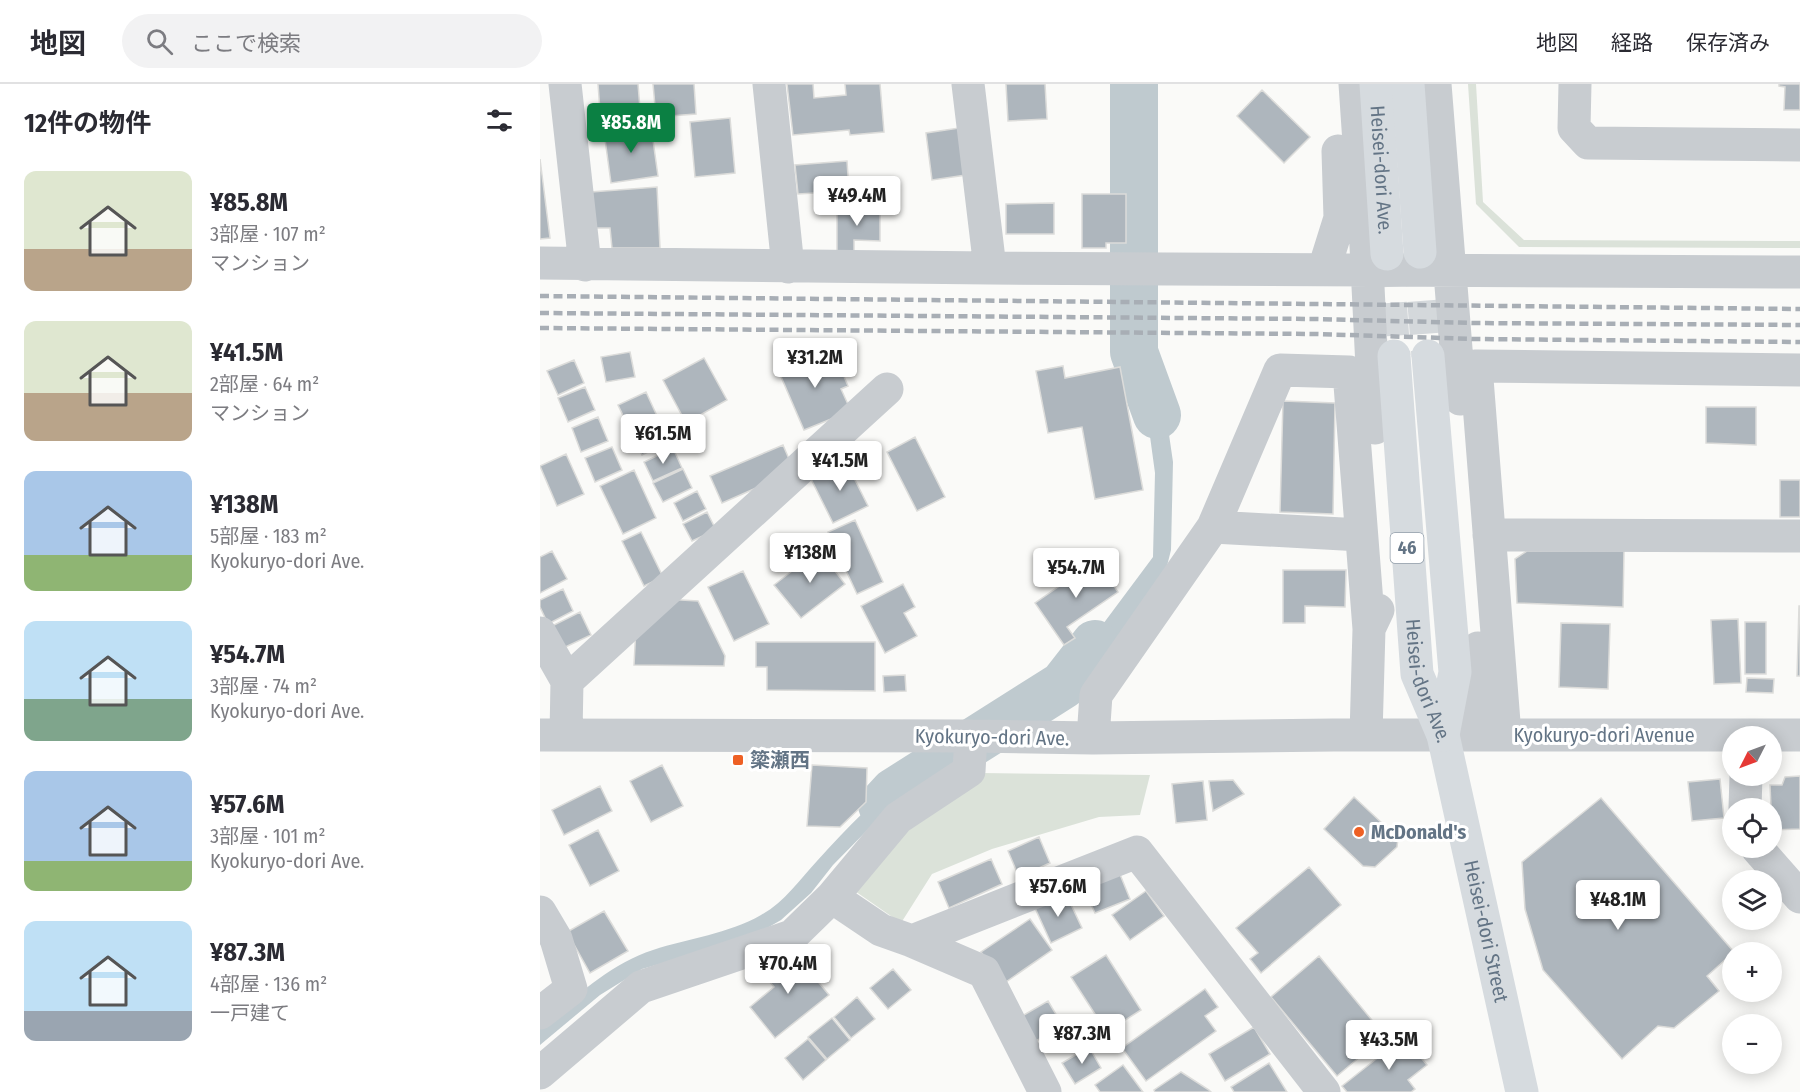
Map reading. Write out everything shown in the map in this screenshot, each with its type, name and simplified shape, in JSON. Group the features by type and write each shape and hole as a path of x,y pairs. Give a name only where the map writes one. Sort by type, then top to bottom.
{"main road":[{"name":"Heisei-dori Ave.","path":"1376,84 1387,254"},
{"name":"Heisei-dori Ave.","path":"1408,84 1420,252"},
{"name":"Heisei-dori Ave.","path":"1394,356 1417,674 1443,735"},
{"name":"Heisei-dori Ave.","path":"1428,356 1455,672 1443,735"},
{"name":"Heisei-dori Street","path":"1443,735 1522,1092"}],"street":[{"path":"565,84 585,265"},
{"path":"769,84 788,267"},
{"path":"968,84 990,268"},
{"path":"1324,270 1340,218 1336,84"},
{"path":"1354,84 1366,246 1384,598 1369,629"},
{"path":"1435,84 1477,593 1492,735"},
{"path":"1454,84 1468,270"},
{"path":"1575,84 1574,128 1588,143 1800,145"},
{"path":"540,263 788,267 1800,272"},
{"path":"1492,735 1489,534 1476,366 1800,370"},
{"path":"1093,738 1096,695 1213,527 1280,370 1349,372 1369,629 1366,735"},
{"path":"553,735 567,681 887,389"},
{"path":"1213,527 1361,535"},
{"path":"1489,534 1800,536"},
{"path":"540,633 567,681"},
{"name":"Kyokuryo-dori Ave.","path":"553,735 1093,738 1443,735"},
{"name":"Kyokuryo-dori Avenue","path":"1443,735 1722,736"},
{"name":"Kyokuryo-dori Avenue","path":"1782,735 1800,735"},
{"path":"540,1073 641,987 792,936 832,897 898,818 969,771 970,736"},
{"path":"912,941 1137,852 1324,1092"},
{"path":"1766,858 1800,897"},
{"path":"832,897 881,930 984,972 1045,1092"},
{"path":"540,912 556,939 571,989 540,1013"}],"shaded area":[{"path":"1468,84 1476,84 1483,202 1524,240 1800,241 1800,248 1519,247 1476,204"},
{"path":"1128,352 1150,352 1165,407 1173,462 1171,550 1165,574 1119,638 1066,693 1028,693 1071,667 1153,557 1155,473 1149,429 1132,376"},
{"path":"917,767 945,767 899,798 833,865 811,893 781,920 748,939 642,969 600,995 540,1045 540,1027 593,983 622,964 653,950 735,927 770,910 864,811"},
{"path":"981,773 1150,775 1140,815 1099,817 992,849 932,874 901,923 852,889 904,824"}],"building":[{"path":"598,84 638,84 641,121 601,124"},
{"path":"653,84 694,84 696,114 656,117"},
{"path":"787,84 813,84 814,98 846,95 845,84 880,84 884,132 850,135 849,130 793,135"},
{"path":"1006,84 1045,84 1047,119 1008,121"},
{"path":"1779,84 1800,84 1800,110 1784,110 1785,87"},
{"path":"1262,90 1310,137 1284,163 1237,116"},
{"path":"730,118 735,173 695,177 690,122"},
{"path":"651,126 658,176 611,183 604,132"},
{"path":"959,128 966,175 932,180 926,133"},
{"path":"540,159 550,238 540,239"},
{"path":"847,161 849,191 798,194 795,165"},
{"path":"657,187 660,248 612,248 610,228 595,228 591,192"},
{"path":"1082,194 1126,194 1126,243 1106,243 1106,248 1082,248"},
{"path":"1054,203 1054,234 1006,234 1006,204"},
{"path":"837,208 880,209 880,241 854,240 854,251 837,251"},
{"path":"630,352 635,377 606,382 601,357"},
{"path":"816,354 819,362 835,355 848,386 841,389 851,411 804,430 776,365 795,356 797,362"},
{"path":"704,358 727,400 686,423 663,380"},
{"path":"574,360 584,383 558,395 547,371"},
{"path":"1063,366 1065,378 1120,367 1143,490 1095,499 1082,427 1048,433 1036,371"},
{"path":"585,387 595,410 568,422 558,398"},
{"path":"646,392 669,442 642,455 618,405"},
{"path":"1283,401 1335,403 1333,514 1280,512"},
{"path":"1706,407 1756,407 1756,445 1706,443"},
{"path":"598,417 608,441 581,452 572,428"},
{"path":"915,437 945,497 917,511 887,452"},
{"path":"783,445 789,459 763,485 722,503 710,476"},
{"path":"612,447 622,470 595,482 585,458"},
{"path":"673,448 682,468 653,481 644,462"},
{"path":"566,454 584,494 557,506 540,466"},
{"path":"846,462 868,506 833,523 811,479"},
{"path":"683,469 692,488 663,502 653,483"},
{"path":"634,470 656,518 623,534 600,486"},
{"path":"1780,480 1800,480 1800,517 1780,517"},
{"path":"697,491 706,509 683,521 674,503"},
{"path":"707,512 716,530 692,541 683,524"},
{"path":"855,520 883,582 857,594 828,532"},
{"path":"641,532 663,577 644,586 622,541"},
{"path":"819,550 845,584 801,618 774,585"},
{"path":"552,551 567,579 540,593 540,557"},
{"path":"1527,551 1624,551 1623,607 1517,603 1515,559"},
{"path":"1097,560 1118,592 1067,627 1075,638 1064,645 1035,603"},
{"path":"1283,570 1346,570 1345,607 1305,606 1305,623 1283,623"},
{"path":"743,571 769,624 734,641 708,587"},
{"path":"903,584 915,607 904,613 917,636 885,653 861,606"},
{"path":"563,589 573,611 548,624 540,607 540,600"},
{"path":"664,599 698,601 725,656 724,666 634,665 636,627"},
{"path":"1799,606 1800,676 1797,676"},
{"path":"580,612 591,635 559,650 548,628"},
{"path":"1738,619 1741,683 1714,684 1711,620"},
{"path":"1745,622 1766,622 1766,674 1745,674"},
{"path":"1561,623 1610,624 1608,689 1559,687"},
{"path":"756,642 875,642 875,691 767,690 767,667 756,667"},
{"path":"905,675 906,691 884,692 883,676"},
{"path":"1747,678 1774,679 1773,693 1746,692"},
{"path":"662,765 683,806 651,822 630,781"},
{"path":"812,765 867,768 866,802 840,827 807,826"},
{"path":"1800,776 1800,829 1782,830 1782,798 1771,798 1770,786 1782,786 1785,777"},
{"path":"1720,779 1722,818 1692,821 1688,782"},
{"path":"1233,780 1244,794 1213,811 1209,781"},
{"path":"1203,781 1207,820 1176,823 1172,784"},
{"path":"600,786 612,811 564,835 552,810"},
{"path":"1354,797 1398,838 1397,847 1375,867 1363,866 1324,829"},
{"path":"1601,798 1725,942 1722,942 1722,963 1707,976 1719,991 1674,1028 1658,1026 1622,1059 1543,970 1525,909 1522,862"},
{"path":"598,830 619,871 590,886 569,845"},
{"path":"1039,837 1050,863 1019,877 1008,851"},
{"path":"991,859 1002,884 949,908 938,882"},
{"path":"1117,867 1130,899 1095,913 1081,882"},
{"path":"1309,867 1341,905 1261,973 1250,959 1258,953 1236,928"},
{"path":"1146,891 1164,916 1130,940 1112,915"},
{"path":"1066,894 1082,928 1051,943 1035,908"},
{"path":"604,911 628,951 590,973 567,932"},
{"path":"1030,919 1052,950 1003,984 981,952"},
{"path":"792,950 829,995 775,1038 750,1007 774,987 763,974"},
{"path":"1106,955 1141,1010 1089,1043 1078,1025 1095,1014 1071,977"},
{"path":"1319,956 1385,1036 1337,1076 1271,997"},
{"path":"893,969 911,990 888,1009 870,988"},
{"path":"1205,989 1218,1007 1205,1016 1216,1031 1146,1081 1122,1048"},
{"path":"857,997 875,1019 851,1038 834,1017"},
{"path":"1048,1001 1063,1026 1036,1041 1022,1016"},
{"path":"832,1018 850,1040 827,1059 808,1037"},
{"path":"1254,1027 1270,1054 1225,1081 1209,1054"},
{"path":"1404,1037 1427,1065 1408,1080 1415,1089 1411,1092 1347,1092 1342,1086"},
{"path":"808,1039 826,1060 803,1080 785,1058"},
{"path":"1089,1047 1101,1068 1075,1084 1062,1063"},
{"path":"1269,1063 1287,1092 1234,1092 1231,1087"},
{"path":"1123,1065 1143,1092 1100,1092 1095,1085"},
{"path":"1181,1072 1211,1092 1155,1092 1154,1090"}],"waterway":[{"path":"1134,84 1134,352 1157,415"},
{"path":"882,805 894,792 1063,685 1095,644"}],"tunnel":[{"path":"1420,252 1428,356"},
{"path":"1387,254 1394,356"}],"railway":[{"path":"540,296 1800,309"},
{"path":"540,313 1800,325"},
{"path":"540,328 1315,334 1475,339 1800,342"}],"place":[{"name":"簗瀬西","path":"738,760"},
{"name":"McDonald's","path":"1359,832"}]}
